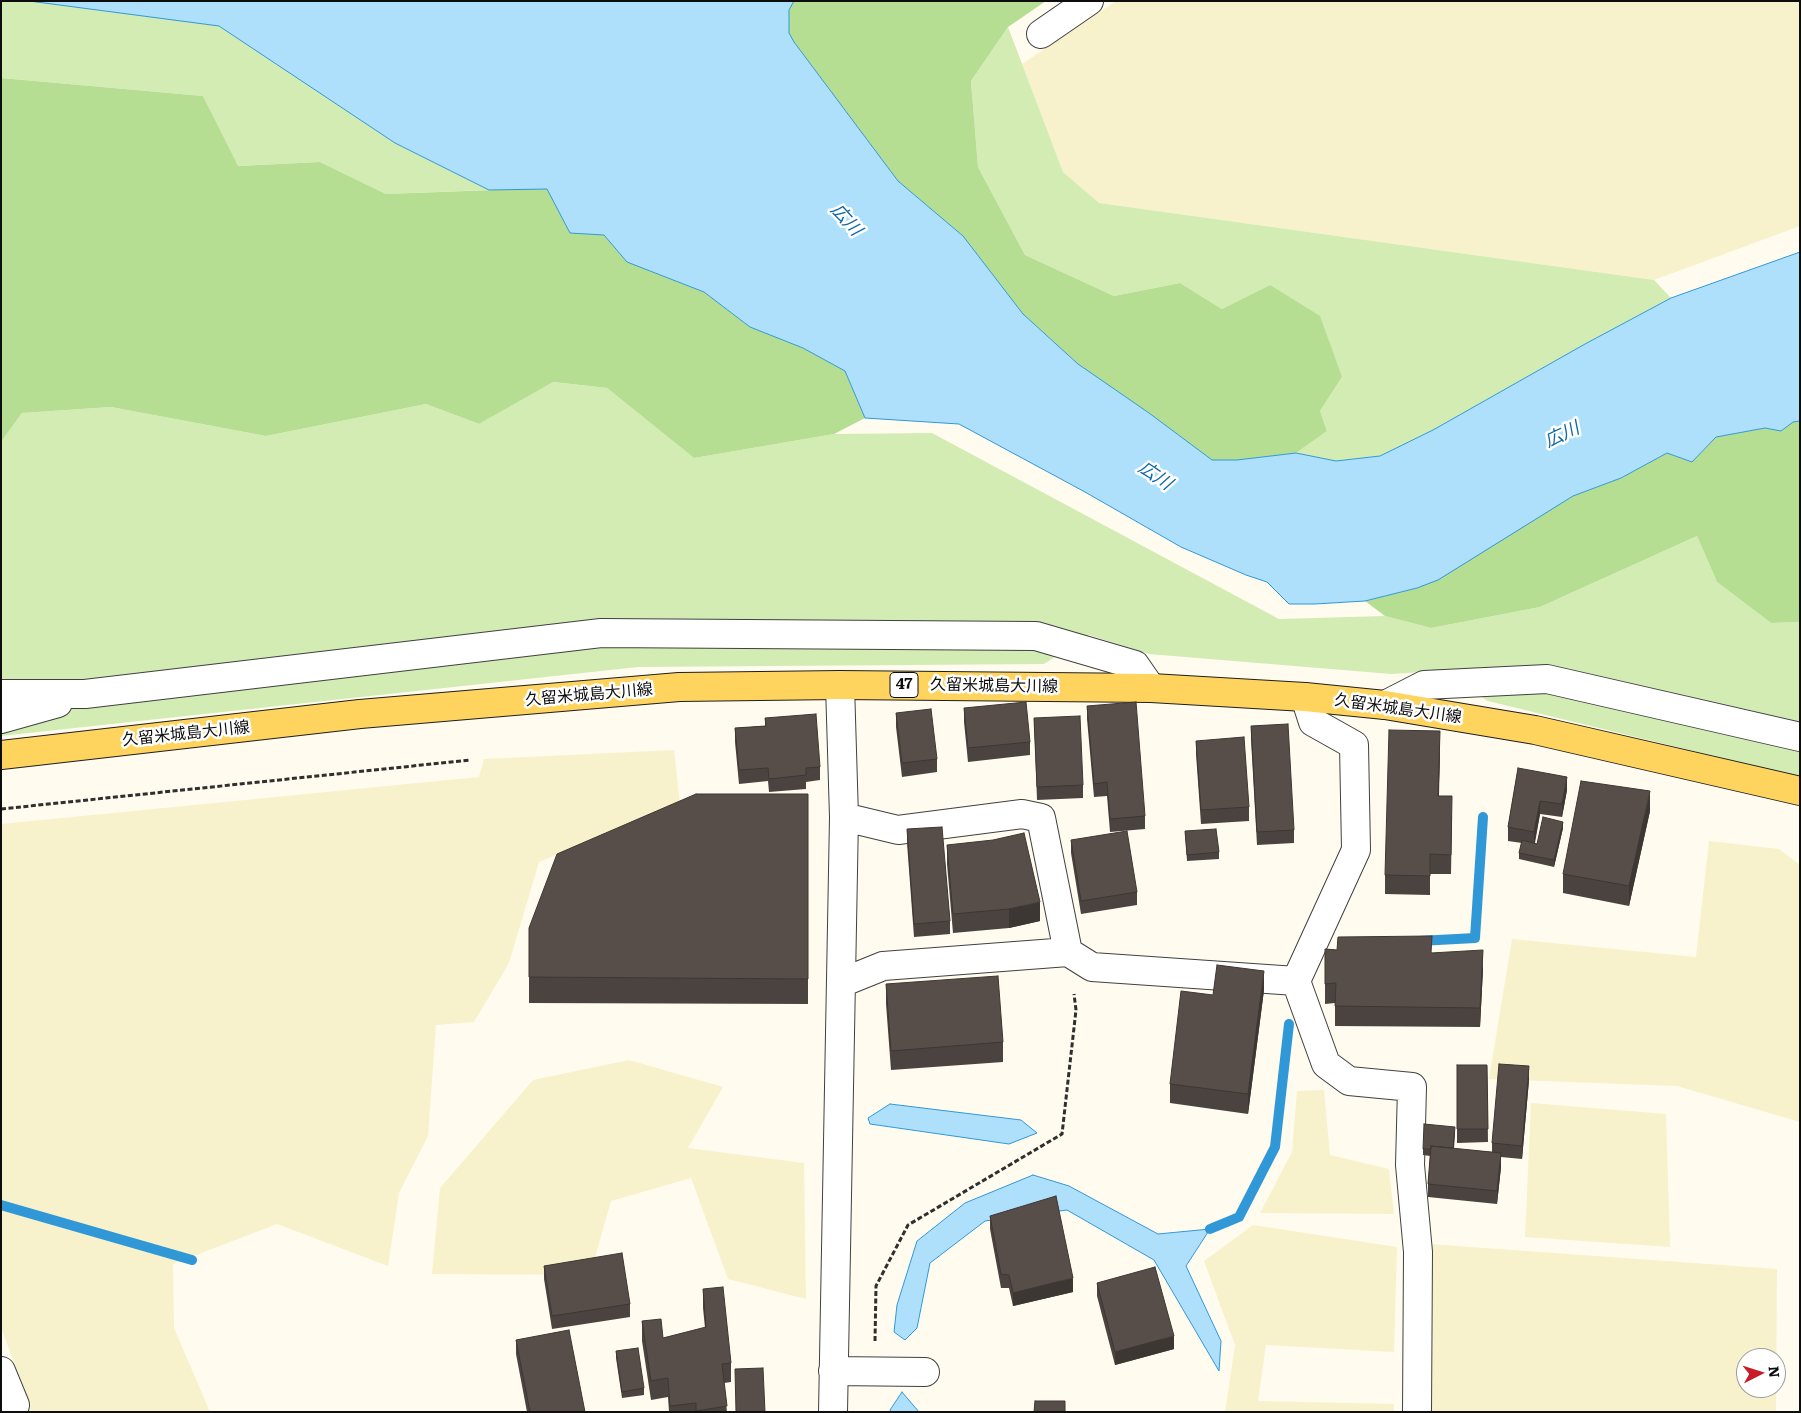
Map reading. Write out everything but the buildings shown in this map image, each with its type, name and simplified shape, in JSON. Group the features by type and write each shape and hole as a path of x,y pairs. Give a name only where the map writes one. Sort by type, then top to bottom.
{"main road":[{"name":"久留米城島大川線","path":"1,755 360,714 670,688 840,685 1151,688 1305,697 1385,705 1535,730 1797,794"}],"street":[{"path":"1041,34 1089,1"},
{"path":"1,694 85,694 601,634 1036,636 1135,665 1151,688"},
{"path":"1385,705 1424,685 1547,678 1800,737"},
{"path":"833,1412 844,817 840,685"},
{"path":"1,719 85,694"},
{"path":"1305,697 1313,722 1354,744 1356,850 1296,981 1326,1064 1348,1081 1412,1088 1410,1165 1418,1252 1417,1412"},
{"path":"844,817 898,830 1022,814 1040,818 1068,952"},
{"path":"841,983 883,966 1068,952 1092,966 1296,981"},
{"path":"1,1371 15,1405 13,1412"},
{"path":"833,1371 925,1372"}],"path":[{"path":"1,810 470,760"},
{"path":"875,1371 876,1286 908,1225 1062,1134 1076,1010 1068,952"}],"shaded area":[{"path":"1116,1 1800,1 1800,226 1654,280 1098,203 1063,172 1022,64"},
{"path":"674,750 680,804 539,862 509,963 474,1022 436,1025 428,1136 399,1193 388,1266 277,1224 173,1264 174,1328 210,1412 26,1412 29,1401 1,1328 1,824 479,777 484,759"},
{"path":"1709,841 1779,849 1800,865 1800,1122 1677,1086 1489,1079 1512,939 1696,957"},
{"path":"629,1060 723,1087 688,1148 804,1163 806,1299 728,1279 691,1178 611,1201 590,1275 432,1274 440,1188 533,1080"},
{"path":"1324,1090 1330,1155 1389,1169 1394,1214 1260,1213 1292,1152 1297,1091"},
{"path":"1531,1103 1666,1114 1670,1247 1525,1237"},
{"path":"1253,1225 1397,1247 1394,1352 1266,1345 1258,1401 1394,1404 1394,1412 1225,1412 1235,1345 1204,1261"},
{"path":"1429,1244 1777,1269 1776,1348 1736,1348 1736,1398 1776,1398 1776,1412 1430,1412"}],"green space":[{"path":"1,1 29,1 219,26 395,143 489,190 386,194 320,162 237,166 203,96 1,78"},
{"path":"794,1 1046,1 1008,27 971,81 978,167 1025,255 1114,296 1180,283 1222,309 1270,285 1320,316 1342,377 1320,411 1327,431 1296,453 1237,460 1212,460 1149,413 1078,364 1023,314 963,236 898,181 794,42 789,33 789,10"},
{"path":"1008,27 1063,172 1099,203 1654,280 1671,298 1433,430 1380,456 1336,461 1296,453 1327,431 1320,411 1342,377 1270,285 1222,309 1180,283 1114,296 1025,255 978,167 971,81"},
{"path":"1,78 203,96 238,166 320,162 386,194 547,188 570,233 604,235 627,262 704,292 750,327 803,348 845,371 865,418 834,434 694,458 607,388 553,382 479,424 426,404 266,436 111,407 22,413 1,442"},
{"path":"552,382 607,388 694,458 834,434 932,433 1279,619 1385,616 1431,628 1540,607 1697,536 1717,582 1771,623 1800,622 1800,777 1488,701 1438,671 1391,674 1149,654 1089,635 1044,664 638,667 1,736 1,442 22,413 111,407 266,436 426,404 479,424"},
{"path":"1800,421 1800,622 1771,623 1717,582 1697,536 1540,607 1431,628 1385,616 1365,601 1417,588 1573,496 1621,478 1667,453 1692,462 1716,437 1765,428 1781,431 1793,422"}],"water":[{"name":"広川","path":"29,1 794,1 789,10 789,33 794,42 898,181 963,236 1023,314 1078,364 1149,413 1212,460 1237,460 1296,453 1336,461 1380,456 1433,430 1671,298 1800,252 1800,421 1793,422 1781,431 1765,428 1716,437 1692,462 1667,453 1621,478 1573,496 1438,580 1417,588 1365,601 1289,604 1267,582 1181,547 1085,492 959,424 865,418 845,371 803,348 750,327 704,292 627,262 604,235 570,233 547,189 489,190 395,143 219,26"},
{"path":"890,1104 1021,1120 1037,1133 1009,1144 870,1124 868,1118"},
{"path":"1033,1175 1069,1186 1158,1234 1210,1229 1186,1266 1221,1341 1219,1371 1154,1260 1067,1210 985,1221 930,1263 917,1328 905,1340 894,1332 897,1305 917,1241 965,1203"},
{"path":"902,1392 919,1412 891,1412 890,1410"}],"waterway":[{"path":"1419,941 1475,938 1483,817"},
{"path":"1210,1229 1239,1217 1275,1147 1289,1024"},
{"path":"1,1205 192,1260"}]}
